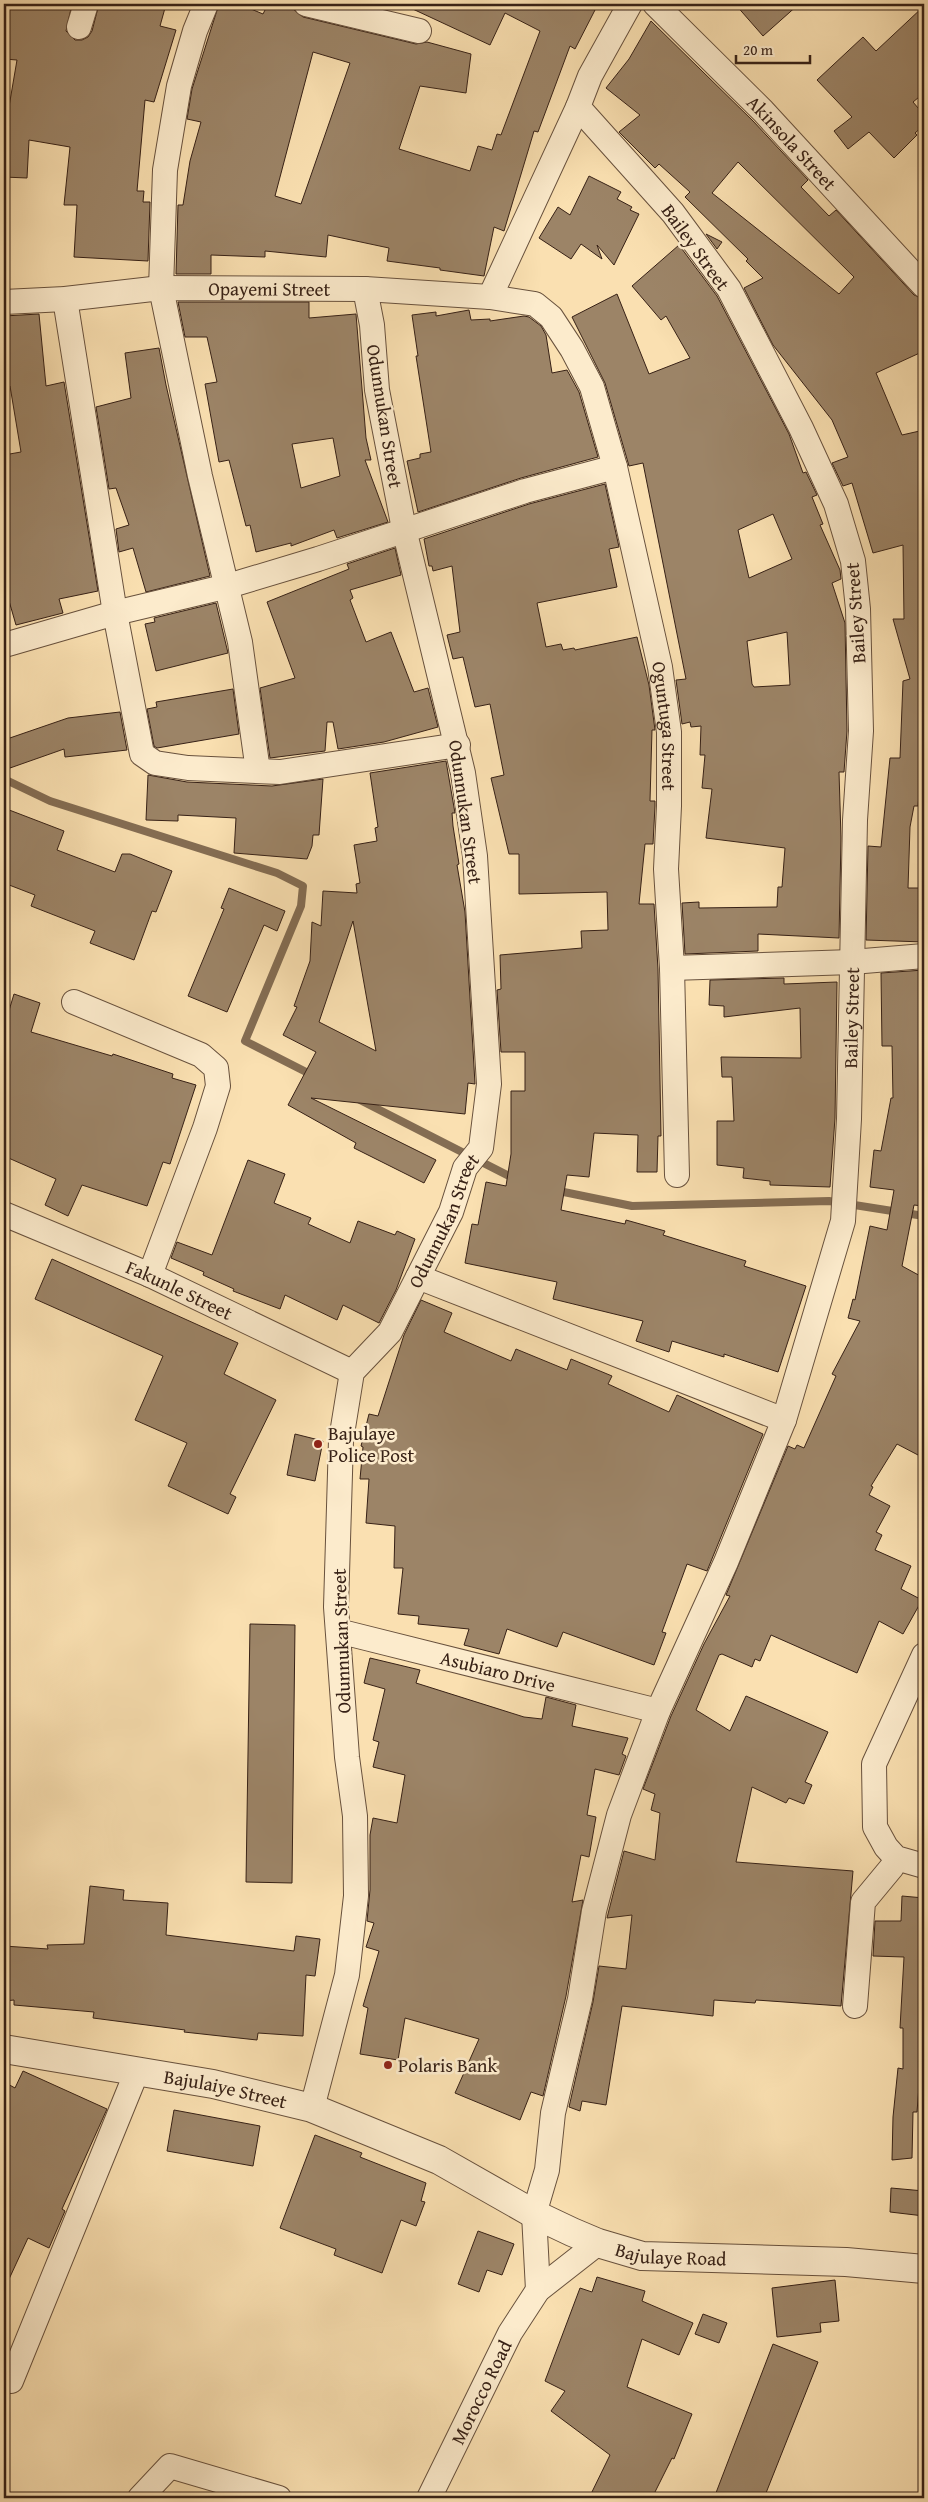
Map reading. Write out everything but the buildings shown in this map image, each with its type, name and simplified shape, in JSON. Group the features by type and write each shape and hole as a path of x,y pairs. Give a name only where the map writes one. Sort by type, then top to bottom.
{"street":[{"path":"79,27 86,4"},
{"path":"206,4 194,31 179,86 164,170 161,288 200,476 240,642 258,771"},
{"path":"306,4 419,31"},
{"path":"490,297 590,76 630,4"},
{"name":"Akinsola Street","path":"655,4 763,111 924,286"},
{"name":"Bailey Street","path":"534,2214 547,2170 552,2114 580,1999 594,1911 619,1815 658,1711 726,1562 784,1420 843,1222 849,1119 855,820 861,731 858,609 853,561 836,504 801,428 729,289 673,213 578,106"},
{"name":"Opayemi Street","path":"4,302 64,299 161,288 365,290 490,297 534,304"},
{"name":"Odunnukan Street","path":"312,2108 347,1975 356,1896 355,1816 347,1757 336,1607 341,1440 352,1372 390,1332 451,1212 465,1168 481,1148 489,1084 475,856 458,745 404,529 377,390 372,325 365,290"},
{"path":"64,299 115,613 142,754 155,763 188,768 280,772 458,745"},
{"name":"Oguntuga Street","path":"534,304 551,317 572,348 592,387 615,467 660,667 669,732 669,806 666,870 672,968 677,1175"},
{"path":"8,644 115,613 228,586 318,559 404,529 525,491 615,467"},
{"path":"672,968 852,962 924,956"},
{"path":"74,1002 201,1055 216,1068 218,1086 205,1128 150,1275"},
{"name":"Fakunle Street","path":"4,1214 150,1275 352,1372"},
{"path":"418,1278 784,1420"},
{"name":"Asubiaro Drive","path":"338,1632 658,1711"},
{"path":"924,1655 874,1764 875,1827 886,1847 896,1858 924,1866"},
{"path":"855,2006 863,1902 892,1867 896,1858"},
{"name":"Bajulaiye Street","path":"4,2050 213,2084 312,2108 439,2160"},
{"path":"10,2381 137,2071"},
{"name":"Bajulaye Road","path":"439,2160 534,2214 598,2243 642,2256 846,2262 924,2269"},
{"path":"534,2214 538,2290"},
{"name":"Morocco Road","path":"429,2498 510,2333 538,2290 598,2243"},
{"path":"140,2498 170,2466 279,2498"}],"waterway":[{"path":"4,779 50,801 277,873 303,886 301,906 245,1041 314,1076"},
{"path":"360,1100 517,1180"},
{"path":"554,1190 632,1206 829,1201 924,1216"}],"place":[{"name":"Bajulaye Police Post","path":"318,1444"},
{"name":"Polaris Bank","path":"388,2065"}]}
